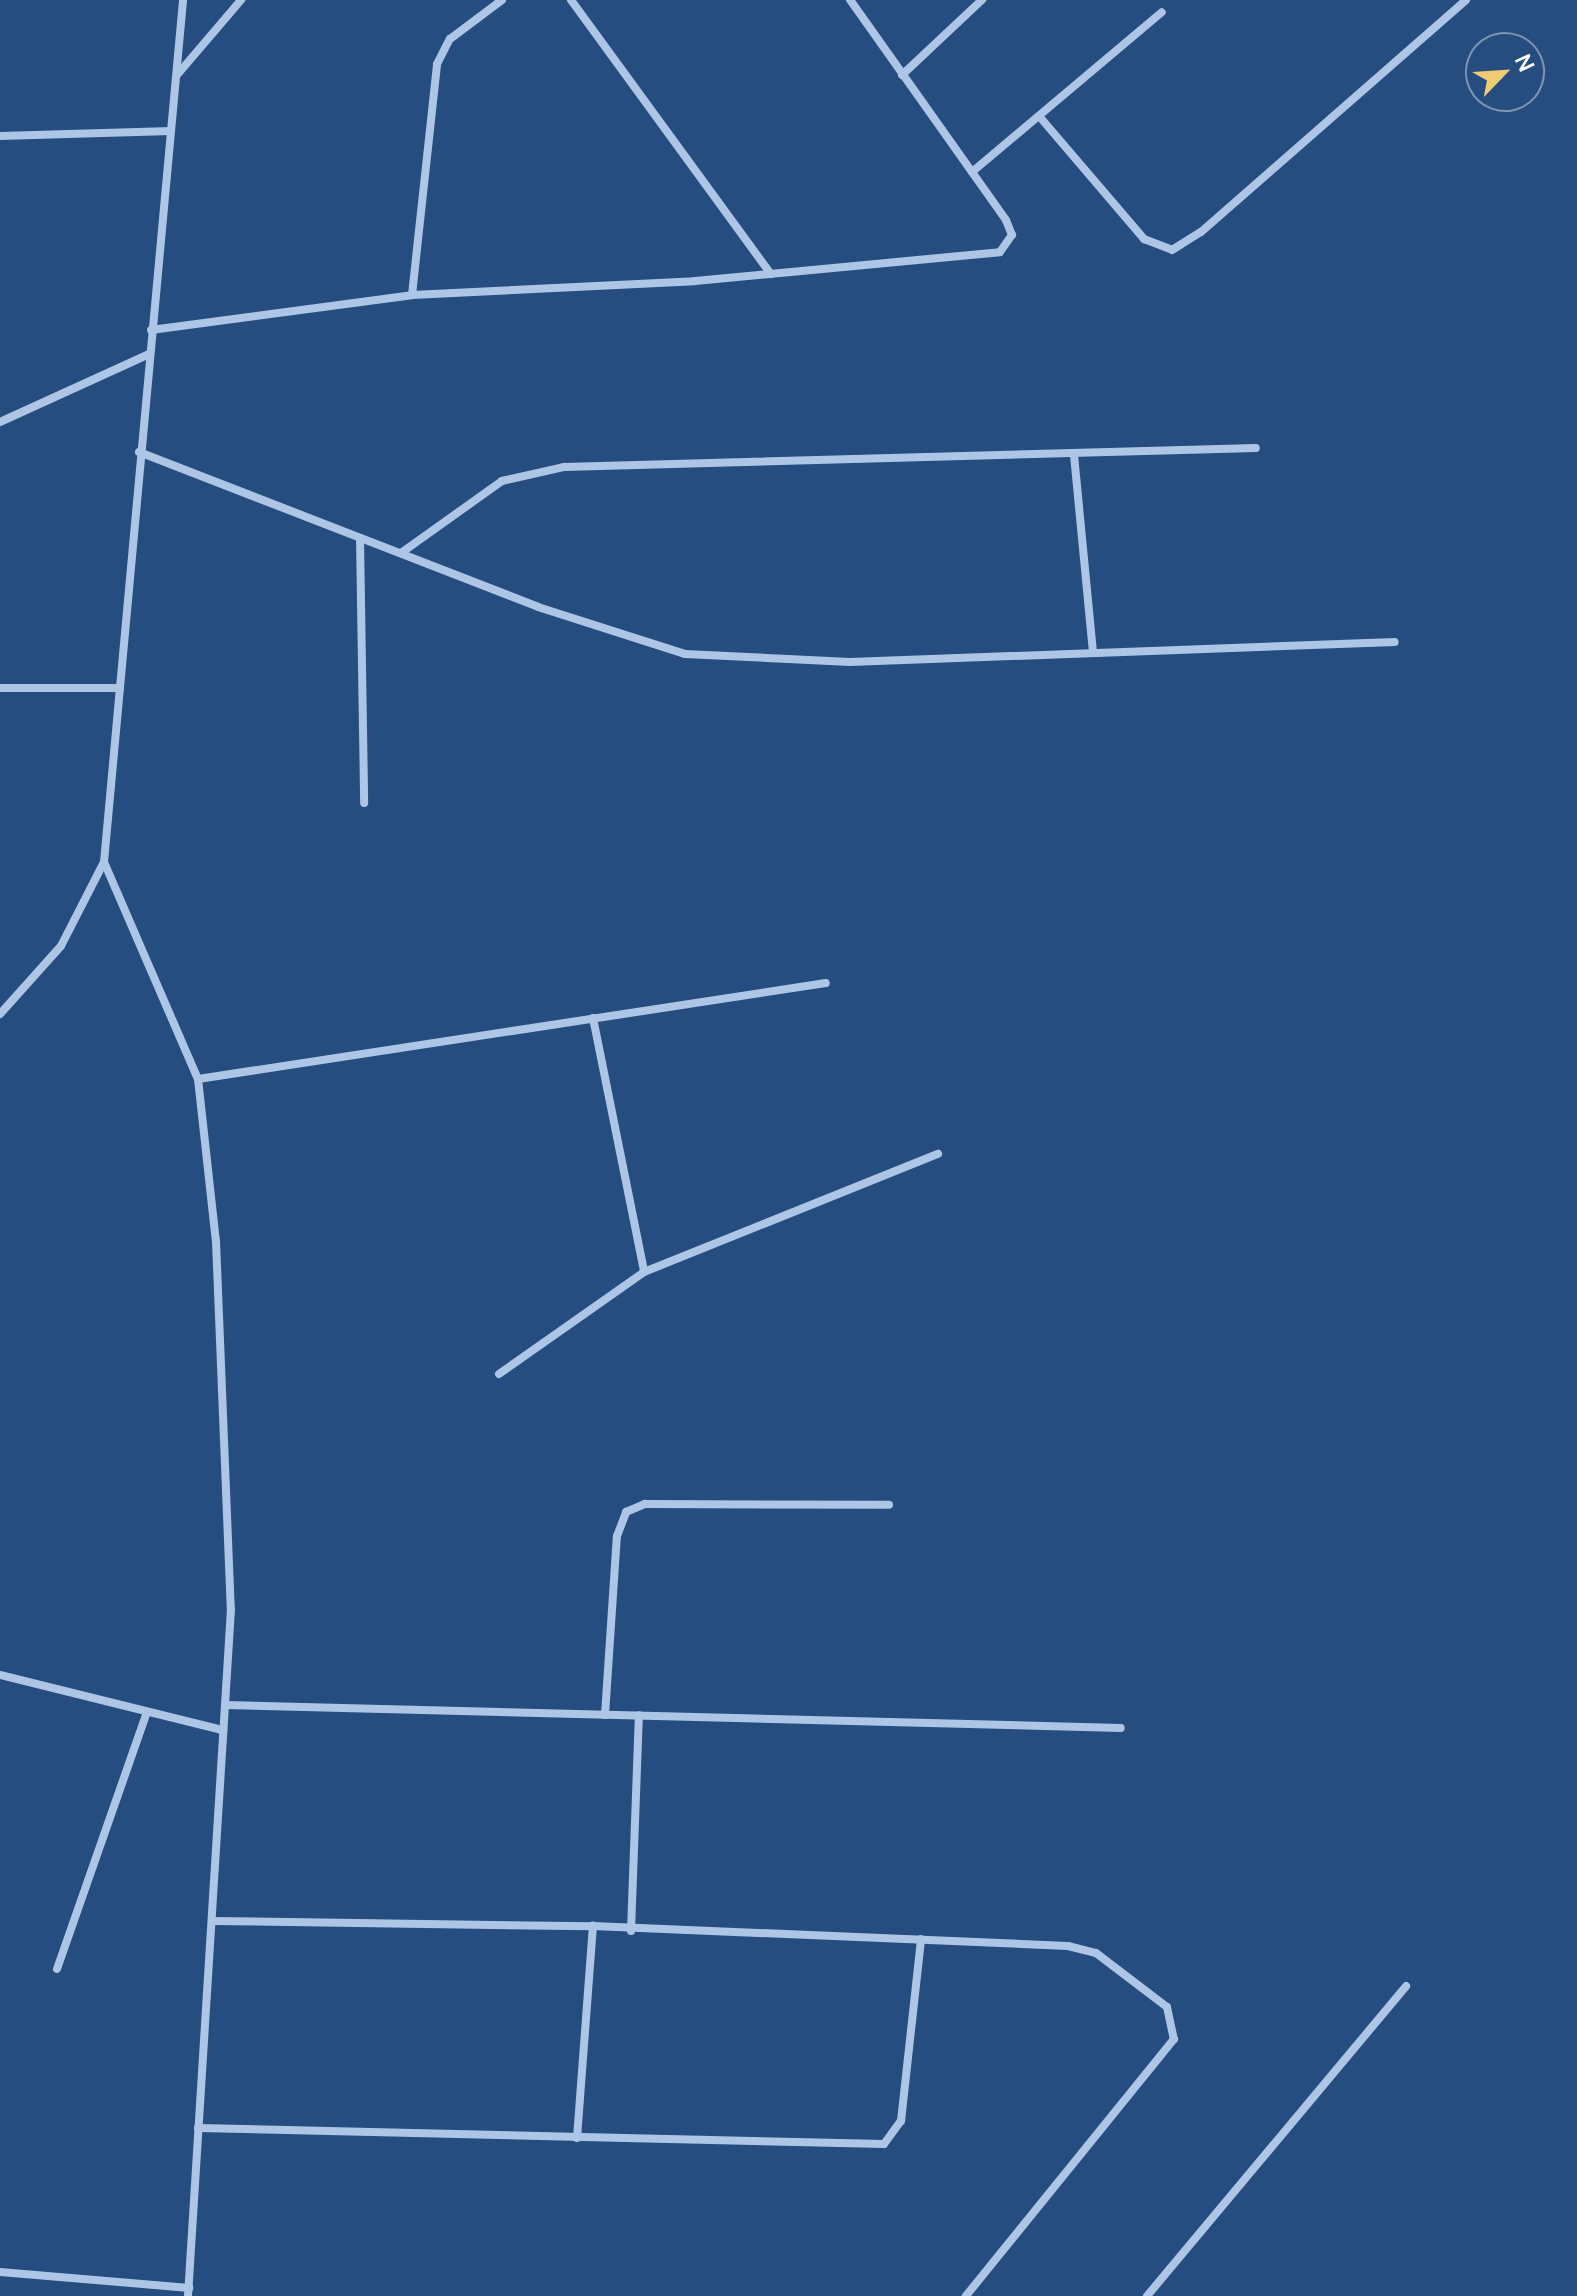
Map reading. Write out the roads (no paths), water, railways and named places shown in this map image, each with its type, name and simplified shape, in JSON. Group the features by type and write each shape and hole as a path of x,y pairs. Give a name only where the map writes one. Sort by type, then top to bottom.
{"street":[{"path":"0,1014 61,946 104,862 139,452 183,0"},
{"path":"176,76 241,0"},
{"path":"412,295 437,64 450,39 502,0"},
{"path":"571,0 771,274"},
{"path":"151,330 412,295 771,274 1000,252 1012,235 972,172 850,0"},
{"path":"902,75 982,0"},
{"path":"1039,116 1144,239 1172,250 1201,232 1466,0"},
{"path":"972,172 1162,12"},
{"path":"0,136 171,131"},
{"path":"0,422 149,354"},
{"path":"401,553 478,495 529,471 1256,448"},
{"path":"139,452 628,640 685,654 850,662 1395,642"},
{"path":"1074,455 1093,653"},
{"path":"360,538 364,803"},
{"path":"0,688 120,688"},
{"path":"0,2272 189,2292 231,1609 217,1256 198,1079 104,862"},
{"path":"198,1079 826,983"},
{"path":"593,1018 644,1272"},
{"path":"499,1374 644,1272 938,1154"},
{"path":"605,1715 617,1536 626,1512 645,1504 889,1505"},
{"path":"0,1675 223,1730"},
{"path":"225,1705 1121,1728"},
{"path":"57,1969 147,1712"},
{"path":"631,1931 639,1715"},
{"path":"212,1921 593,1926 631,1931 1068,1946 1096,1953 1153,1993 1174,2022 1165,2054 966,2296"},
{"path":"577,2138 593,1926"},
{"path":"198,2128 876,2145 892,2140 901,2121 921,1939"},
{"path":"1147,2296 1406,1986"}]}
